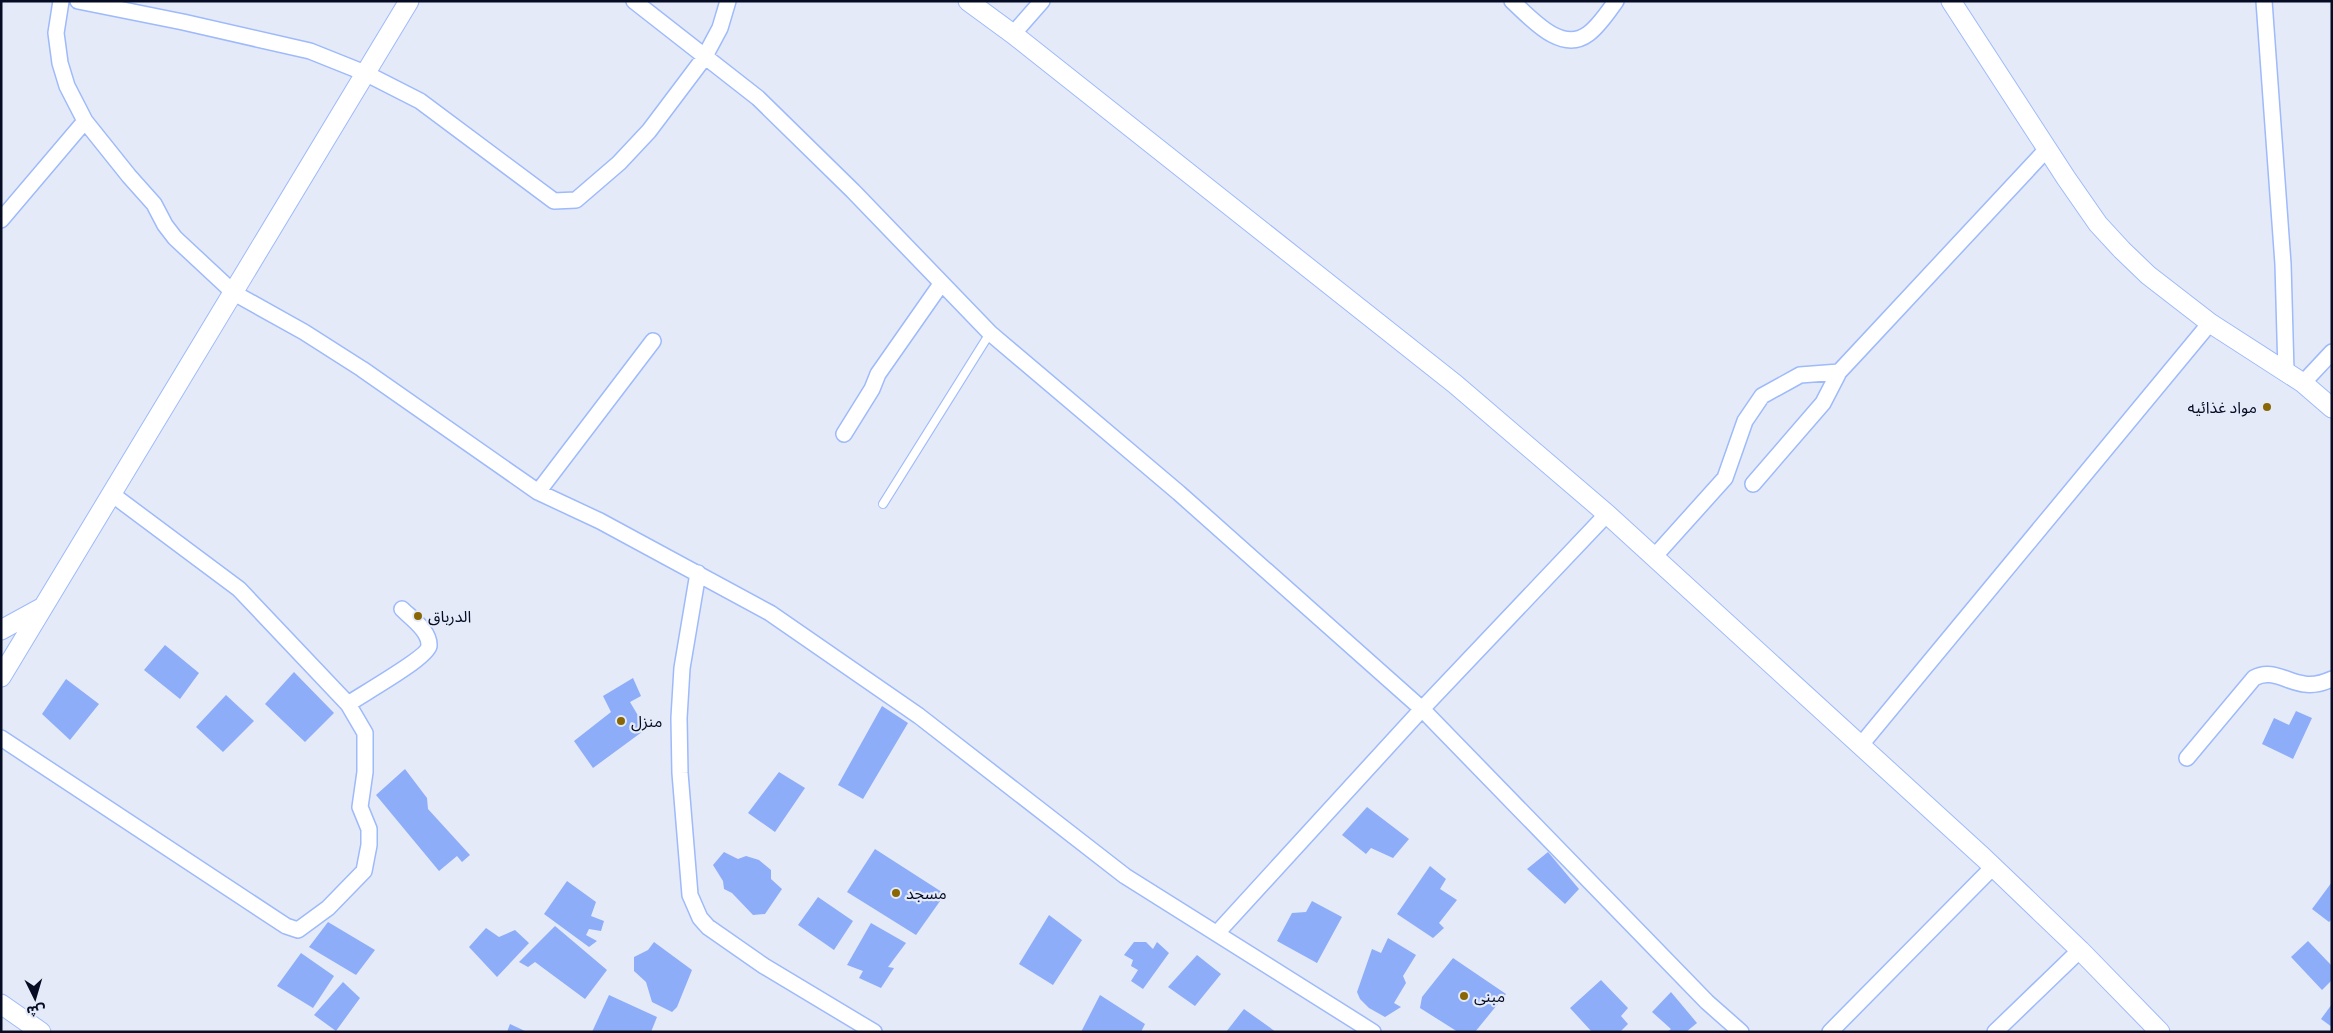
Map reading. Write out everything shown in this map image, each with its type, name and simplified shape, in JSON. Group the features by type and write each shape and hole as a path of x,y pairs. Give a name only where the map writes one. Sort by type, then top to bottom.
{"street":[{"path":"61,1 56,33 60,63 67,86 85,121 154,204 165,225 175,238 234,293 304,332 362,369 538,492 600,521 770,613 919,716 1125,876 1218,932 1373,1032"},
{"path":"78,1 212,28 310,51 365,73 420,101 554,201 567,202 576,200 619,163 649,131 704,58 720,28 728,1"},
{"path":"3,672 113,495 409,1"},
{"path":"634,1 704,58 758,98 853,191 990,333 1179,493 1422,709 1707,1002 1740,1032"},
{"path":"968,1 1013,34 1455,384 1607,514 1993,868 2080,950 2160,1032"},
{"path":"1013,34 1042,1"},
{"path":"1512,1 1545,30 1568,40 1580,39 1589,34 1616,1"},
{"path":"1951,1 2098,224 2148,275 2210,323 2303,383 2332,408"},
{"path":"2264,1 2283,264 2286,372"},
{"path":"1,220 85,121"},
{"path":"1753,484 1823,403 1839,372 2047,149"},
{"path":"844,434 872,389 878,374 941,284"},
{"path":"1860,746 2210,323"},
{"path":"538,492 653,341"},
{"path":"2303,383 2332,352"},
{"path":"1654,557 1725,478 1745,422 1762,396 1800,374 1839,372"},
{"path":"1,738 278,921 298,930 328,908 364,871 369,845 368,828 360,807 365,772 364,733 348,704 239,589 113,495"},
{"path":"1218,932 1422,709 1607,514"},
{"path":"698,573 682,668 679,718 680,773 690,895 700,918 708,927 764,966 874,1032"},
{"path":"1,630 46,605"},
{"path":"348,704 416,661 426,651 429,645 425,632 402,609"},
{"path":"2187,758 2254,678 2261,674 2269,674 2305,685 2320,684 2332,679"},
{"path":"1830,1032 1993,868"},
{"path":"1995,1032 2080,950"},
{"path":"1,1004 41,1032"}],"lane":[{"path":"883,504 990,333"}],"building":[{"path":"165,645 199,673 180,699 144,670"},
{"path":"294,672 334,713 305,742 265,704"},
{"name":"منزل","path":"633,678 641,696 630,702 646,729 593,768 574,741 611,712 603,696"},
{"path":"66,679 99,704 70,740 42,714"},
{"path":"226,695 254,721 223,752 196,727"},
{"path":"882,706 908,723 863,799 838,785"},
{"path":"2296,711 2312,718 2293,759 2262,744 2274,718 2289,725"},
{"path":"405,769 427,798 428,809 470,855 462,862 457,856 439,871 376,795"},
{"path":"779,772 805,788 775,832 748,813"},
{"path":"1367,807 1409,839 1393,858 1371,848 1366,854 1342,835"},
{"name":"مسجد","path":"875,849 945,894 916,935 847,892"},
{"path":"724,852 738,859 746,856 759,860 771,870 771,879 782,889 765,914 753,915 732,893 724,889 723,881 713,865"},
{"path":"1548,852 1579,889 1565,904 1527,869"},
{"path":"1430,866 1446,879 1440,889 1457,900 1439,923 1444,928 1433,938 1397,914"},
{"path":"567,881 596,902 591,916 604,921 601,931 589,929 586,935 597,941 589,947 544,914"},
{"path":"2332,882 2332,919 2329,922 2312,909"},
{"path":"818,897 853,921 834,950 798,925"},
{"path":"1312,901 1342,917 1317,963 1277,941 1292,913 1306,912"},
{"path":"1049,915 1082,940 1053,985 1019,964"},
{"path":"328,922 375,950 356,975 309,947"},
{"path":"871,923 906,943 888,967 894,968 881,988 859,978 863,971 847,965"},
{"path":"555,926 607,970 585,999 535,962 528,967 519,962"},
{"path":"486,928 499,937 515,930 529,943 497,977 469,947"},
{"path":"1388,938 1416,955 1403,976 1406,983 1394,1003 1401,1007 1385,1017 1369,1008 1360,999 1357,992 1372,949 1381,953"},
{"path":"2308,941 2332,966 2332,980 2322,990 2291,957"},
{"path":"654,942 692,970 677,1007 672,1012 652,1002 646,982 634,971 634,957 648,950"},
{"path":"1134,942 1146,942 1153,949 1157,942 1169,953 1143,989 1131,981 1138,970 1131,966 1133,960 1124,955"},
{"path":"301,953 334,976 313,1008 277,986"},
{"path":"1197,955 1221,974 1195,1006 1168,987"},
{"name":"مبنى","path":"1453,958 1506,994 1475,1032 1458,1032 1420,1008 1422,997"},
{"path":"1601,980 1628,1008 1621,1016 1628,1024 1620,1032 1592,1032 1570,1008"},
{"path":"343,982 360,998 336,1031 314,1015"},
{"path":"1671,992 1697,1023 1686,1032 1667,1032 1671,1029 1652,1012"},
{"path":"609,995 657,1017 651,1032 592,1032"},
{"path":"1100,995 1145,1024 1141,1032 1081,1032"},
{"path":"2332,1004 2332,1027 2321,1019"},
{"path":"1244,1009 1276,1032 1226,1032"},
{"path":"510,1024 527,1032 507,1032"}],"place":[{"name":"مواد غذائيه","path":"2267,407"},
{"name":"الدرباق","path":"418,616"},
{"name":"منزل","path":"621,721"},
{"name":"مسجد","path":"896,893"},
{"name":"مبنى","path":"1464,996"}]}
